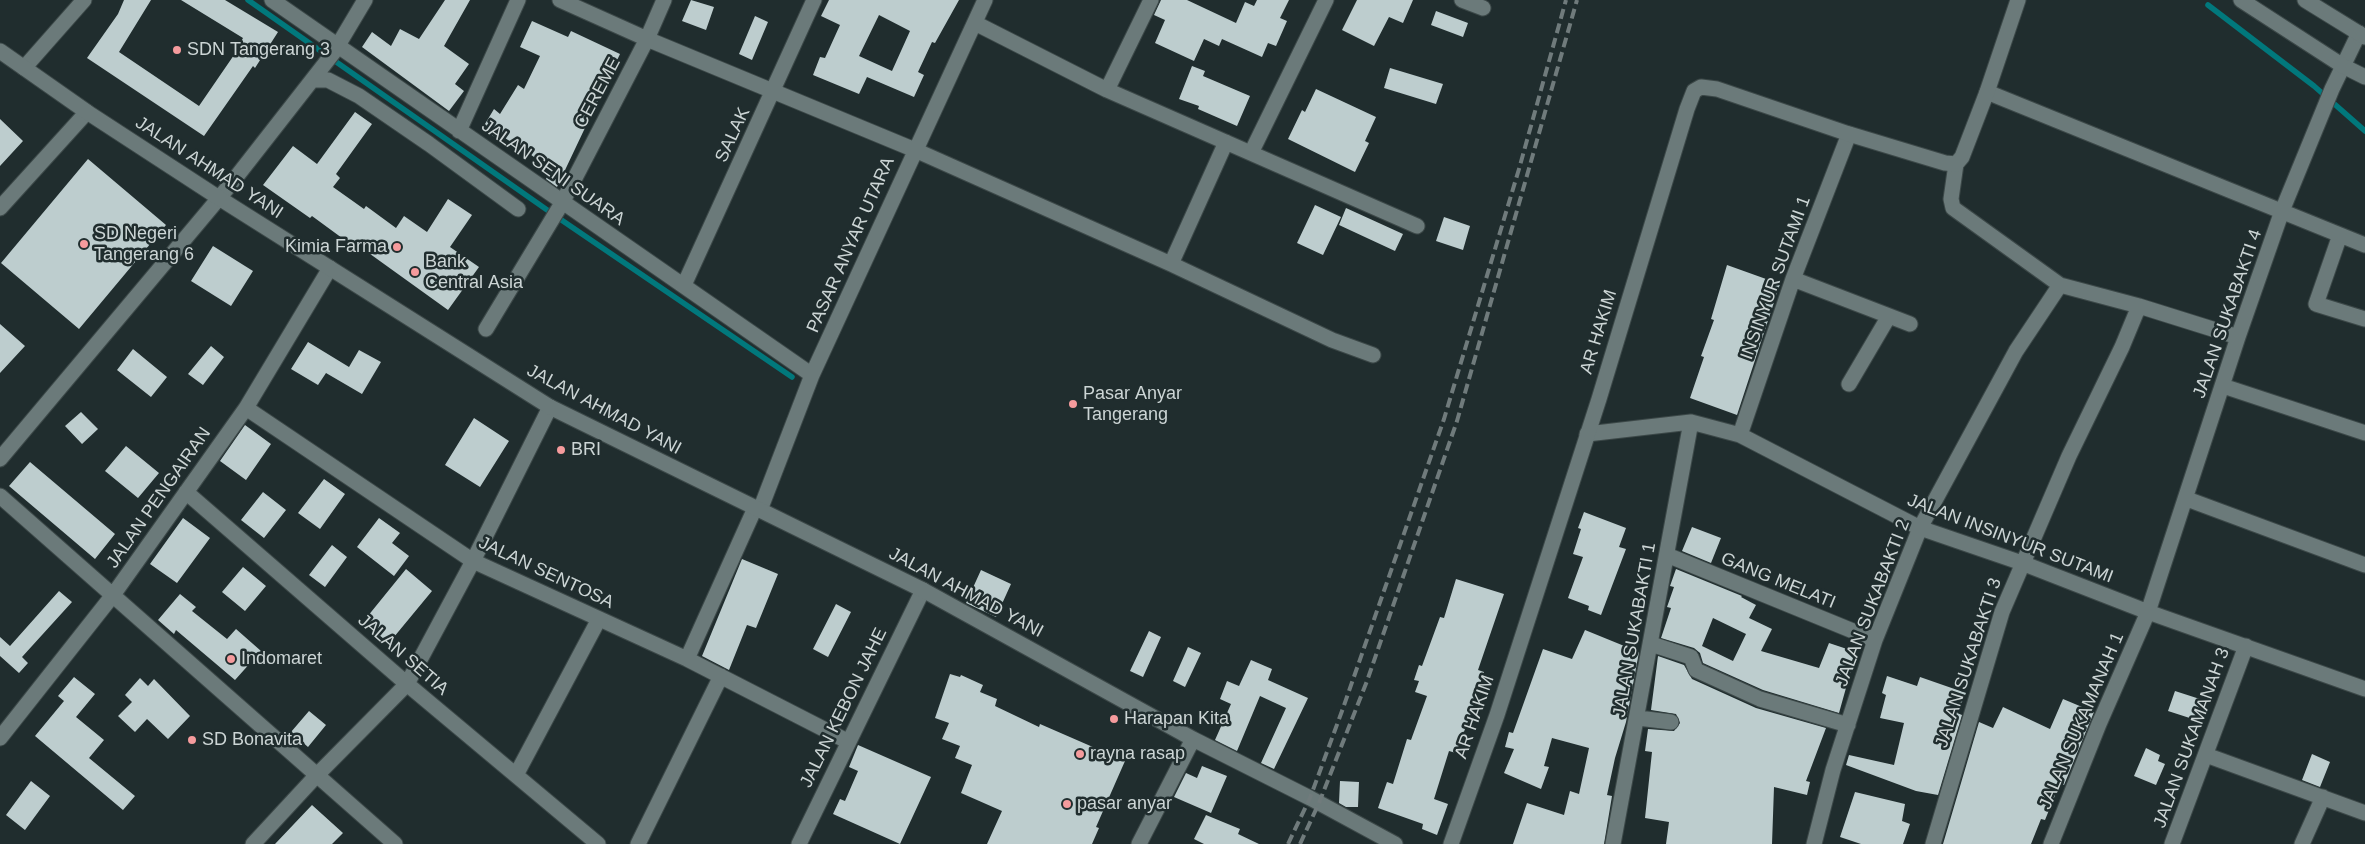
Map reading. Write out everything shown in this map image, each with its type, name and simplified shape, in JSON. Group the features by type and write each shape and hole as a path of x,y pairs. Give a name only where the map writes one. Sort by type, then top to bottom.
{"street":[{"path":"24,68 84,0"},
{"name":"JALAN SENI SUARA","path":"272,0 336,48 459,131 557,211 684,285 812,375"},
{"path":"0,459 219,198 314,78 336,48 365,0"},
{"path":"459,131 518,0"},
{"path":"560,0 647,39 914,150 1171,264 1332,340 1373,355"},
{"name":"CEREME","path":"486,329 557,211 647,39 664,0"},
{"name":"SALAK","path":"684,285 814,0"},
{"name":"PASAR ANYAR UTARA","path":"687,660 758,509 812,375 914,150 986,0"},
{"path":"1107,90 1151,0"},
{"path":"1251,153 1326,0"},
{"path":"1462,0 1483,8"},
{"path":"2018,0 1987,92 1962,158 1956,164 1951,199 1953,208 2060,285 2140,306 2238,337"},
{"path":"2241,0 2343,66 2365,77"},
{"path":"2305,0 2362,35"},
{"path":"975,23 1107,90 1417,226"},
{"name":"JALAN SUKABAKTI 4","path":"2148,612 2187,499 2238,337 2282,211 2332,89 2343,66 2362,35"},
{"name":"JALAN AHMAD YANI","path":"0,51 87,112 219,198 550,407 923,590 1193,739 1310,798 1395,844"},
{"path":"314,78 328,80 359,96 430,144 518,209"},
{"name":"AR HAKIM","path":"1451,844 1497,715 1694,91 1701,87 1717,89 1849,134 1945,163 1956,164"},
{"path":"1987,92 2365,245"},
{"path":"0,208 87,112"},
{"name":"INSINYUR SUTAMI 1","path":"1740,435 1793,279 1849,134"},
{"path":"1171,264 1226,142"},
{"path":"2340,235 2316,304 2365,319"},
{"name":"JALAN PENGAIRAN","path":"0,738 113,595 246,408 330,268"},
{"path":"1793,279 1910,324"},
{"name":"JALAN SUKABAKTI 2","path":"1814,844 1833,770 1875,640 1920,528 2016,351 2060,285"},
{"name":"JALAN SUKABAKTI 3","path":"1933,844 1993,638 2022,563 2140,306"},
{"path":"1849,384 1890,316"},
{"path":"2223,386 2365,433"},
{"path":"253,844 316,776 407,684 473,561 550,407"},
{"name":"JALAN SENTOSA","path":"246,408 473,561 721,676 847,741"},
{"name":"JALAN INSINYUR SUTAMI","path":"1587,434 1691,422 1740,435 1920,528 2022,563 2148,612 2365,689"},
{"name":"JALAN SUKABAKTI 1","path":"1613,844 1638,718 1691,422"},
{"name":"JALAN SETIA","path":"186,492 407,684 598,844"},
{"path":"0,496 389,842"},
{"path":"2187,499 2365,565"},
{"name":"GANG MELATI","path":"1667,555 1875,640"},
{"name":"JALAN KEBON JAHE","path":"799,844 847,741 923,590"},
{"name":"JALAN SUKAMANAH 1","path":"2051,844 2099,724 2148,612"},
{"path":"516,775 599,619"},
{"path":"1651,644 1691,657 1696,670 1760,699 1848,725"},
{"name":"JALAN SUKAMANAH 3","path":"2172,844 2246,646"},
{"path":"638,844 721,676"},
{"path":"1638,718 1671,722"},
{"path":"1139,844 1193,739"},
{"path":"2206,755 2365,813"},
{"path":"2302,844 2322,797"}],"building":[{"path":"124,0 151,0 119,52 199,106 234,55 243,38 181,0 225,0 278,32 255,68 253,66 204,136 87,58 118,14"},
{"path":"445,0 470,0 444,46 469,64 455,84 464,91 449,111 362,47 372,32 391,46 400,29 419,39"},
{"path":"691,0 714,7 706,30 682,21"},
{"path":"829,0 959,0 935,43 932,42 918,72 924,75 914,97 867,77 859,94 813,75 820,57 825,58 840,25 821,16","holes":["879,15 910,31 892,71 859,56"]},
{"path":"1161,0 1187,0 1236,23 1245,2 1254,6 1257,0 1289,0 1280,18 1287,21 1276,46 1268,43 1262,57 1222,39 1219,46 1204,39 1194,61 1155,43 1165,20 1154,15"},
{"path":"1357,0 1413,0 1403,23 1389,17 1374,46 1342,30"},
{"path":"1436,11 1468,23 1463,37 1431,25"},
{"path":"755,16 768,22 752,60 739,54"},
{"path":"532,21 568,37 571,31 620,54 557,187 546,179 551,168 505,138 503,142 482,129 494,109 500,114 518,85 524,89 540,56 520,47"},
{"path":"1192,66 1205,71 1203,76 1250,96 1237,126 1198,109 1199,106 1179,99"},
{"path":"1390,68 1443,84 1436,104 1384,88"},
{"path":"1316,89 1376,117 1365,141 1369,143 1355,172 1288,139 1302,110 1305,112"},
{"path":"355,112 372,124 336,174 340,178 333,187 364,209 366,206 396,228 404,216 427,232 448,199 472,215 450,247 479,267 448,310 359,246 357,249 312,216 310,218 263,185 293,146 317,164"},
{"path":"0,119 23,141 0,166"},
{"path":"88,159 166,225 79,329 1,263"},
{"path":"1315,205 1341,217 1323,255 1297,243"},
{"path":"1346,208 1403,234 1395,251 1339,225"},
{"path":"1444,217 1470,226 1463,250 1436,241"},
{"path":"213,246 253,271 231,306 191,281"},
{"path":"1727,265 1780,284 1737,415 1690,398 1704,357 1701,356 1714,320 1711,319"},
{"path":"0,324 25,346 0,373"},
{"path":"308,342 349,367 359,350 381,362 362,394 326,373 318,385 291,369"},
{"path":"211,346 224,357 203,385 188,374"},
{"path":"133,349 167,377 151,397 117,370"},
{"path":"81,412 98,429 82,444 65,426"},
{"path":"474,418 509,441 480,487 445,465"},
{"path":"245,425 271,444 246,480 220,461"},
{"path":"126,446 159,473 138,498 105,471"},
{"path":"30,462 115,534 95,559 9,486"},
{"path":"324,479 345,494 320,529 298,513"},
{"path":"263,492 286,510 264,538 241,520"},
{"path":"1584,512 1626,528 1619,547 1626,549 1601,615 1588,610 1589,606 1568,598 1583,557 1573,554 1581,529 1578,528"},
{"path":"183,518 210,538 177,583 150,564"},
{"path":"379,518 400,533 392,543 409,556 394,576 357,547"},
{"path":"1692,527 1721,538 1711,563 1682,551"},
{"path":"332,545 347,557 325,587 309,575"},
{"path":"742,559 778,574 756,628 747,625 729,670 702,656"},
{"path":"243,567 266,586 245,611 222,592"},
{"path":"406,569 432,591 389,643 363,622"},
{"path":"1676,569 1742,596 1756,605 1749,618 1772,629 1761,651 1819,668 1829,643 1856,652 1839,713 1763,690 1703,663 1700,653 1694,648 1661,638 1671,608 1667,607 1674,587 1670,586","holes":["1713,618 1746,634 1733,661 1702,646"]},
{"path":"981,570 1011,584 996,617 966,603"},
{"path":"1456,579 1504,594 1478,670 1484,672 1471,713 1456,753 1449,751 1434,799 1448,804 1437,835 1422,829 1423,824 1378,808 1387,782 1393,784 1407,739 1411,740 1427,696 1415,692 1419,681 1414,680 1419,665 1422,666 1440,617 1444,618"},
{"path":"59,591 72,602 22,657 28,663 19,673 0,656 0,637 10,646"},
{"path":"180,594 196,607 192,611 227,639 236,629 261,651 235,680 176,630 174,634 158,620"},
{"path":"836,604 851,612 828,657 813,649"},
{"path":"1585,630 1639,652 1626,722 1615,758 1607,795 1612,796 1604,844 1513,844 1527,803 1564,815 1570,791 1579,794 1589,748 1552,738 1544,766 1549,767 1541,789 1504,773 1514,749 1505,747 1509,732 1513,733 1543,649 1572,659"},
{"path":"1149,631 1161,637 1143,677 1130,671"},
{"path":"1188,647 1201,653 1185,687 1173,681"},
{"path":"1658,656 1684,665 1692,679 1756,708 1826,728 1806,781 1810,782 1807,795 1774,787 1772,844 1666,844 1669,822 1645,818 1652,752 1645,751 1648,729 1674,731 1680,723 1676,714 1651,710"},
{"path":"1251,660 1272,669 1268,680 1308,698 1274,769 1261,763 1286,708 1260,696 1237,751 1215,740 1231,704 1220,699 1227,681 1239,686"},
{"path":"950,674 960,677 961,675 983,685 980,692 997,699 995,706 1039,727 1040,724 1125,761 1096,827 1099,828 1092,844 987,844 1002,811 961,793 972,765 955,758 960,746 942,739 949,723 935,718"},
{"path":"1887,676 1917,686 1920,677 1966,693 1957,713 1962,715 1938,795 1916,791 1846,765 1849,755 1894,765 1904,723 1880,718 1886,695 1882,693"},
{"path":"74,677 95,694 76,717 104,740 89,758 135,796 123,810 35,736 64,701 58,696"},
{"path":"140,678 148,686 154,679 190,716 168,739 147,719 135,732 118,716 132,702 125,695"},
{"path":"2175,691 2206,701 2199,721 2168,711"},
{"path":"2063,699 2094,712 2064,785 2060,783 2045,820 2041,819 2031,844 1943,844 1979,722 1993,728 2003,707 2050,729"},
{"path":"309,711 326,725 308,747 291,732"},
{"path":"858,745 931,777 900,844 833,814 840,799 845,801 858,771 849,767"},
{"path":"2146,748 2160,755 2158,761 2165,764 2156,785 2134,776"},
{"path":"2312,754 2330,762 2320,787 2302,780"},
{"path":"1202,766 1227,776 1211,813 1174,797 1186,773 1197,778"},
{"path":"31,781 50,796 25,830 6,815"},
{"path":"1340,781 1359,782 1358,807 1346,807 1339,803"},
{"path":"1855,792 1905,804 1902,821 1910,824 1903,844 1861,844 1840,837"},
{"path":"312,805 343,833 332,844 275,844"},
{"path":"1206,815 1240,829 1238,834 1259,844 1204,844 1194,839"}],"waterway":[{"path":"248,0 560,219 792,377"},
{"path":"2208,5 2314,86 2365,131"}],"railway":[{"path":"1288,844 1310,798 1342,711 1444,419 1519,169 1566,0"},
{"path":"1300,844 1319,803 1367,681 1457,421 1577,0"}],"place":[{"name":"SDN Tangerang 3","path":"177,50"},
{"name":"SD Negeri Tangerang 6","path":"84,244"},
{"name":"Kimia Farma","path":"397,247"},
{"name":"Bank Central Asia","path":"415,272"},
{"name":"Pasar Anyar Tangerang","path":"1073,404"},
{"name":"BRI","path":"561,450"},
{"name":"Indomaret","path":"231,659"},
{"name":"Harapan Kita","path":"1114,719"},
{"name":"SD Bonavita","path":"192,740"},
{"name":"rayna rasap","path":"1080,754"},
{"name":"pasar anyar","path":"1067,804"}]}
